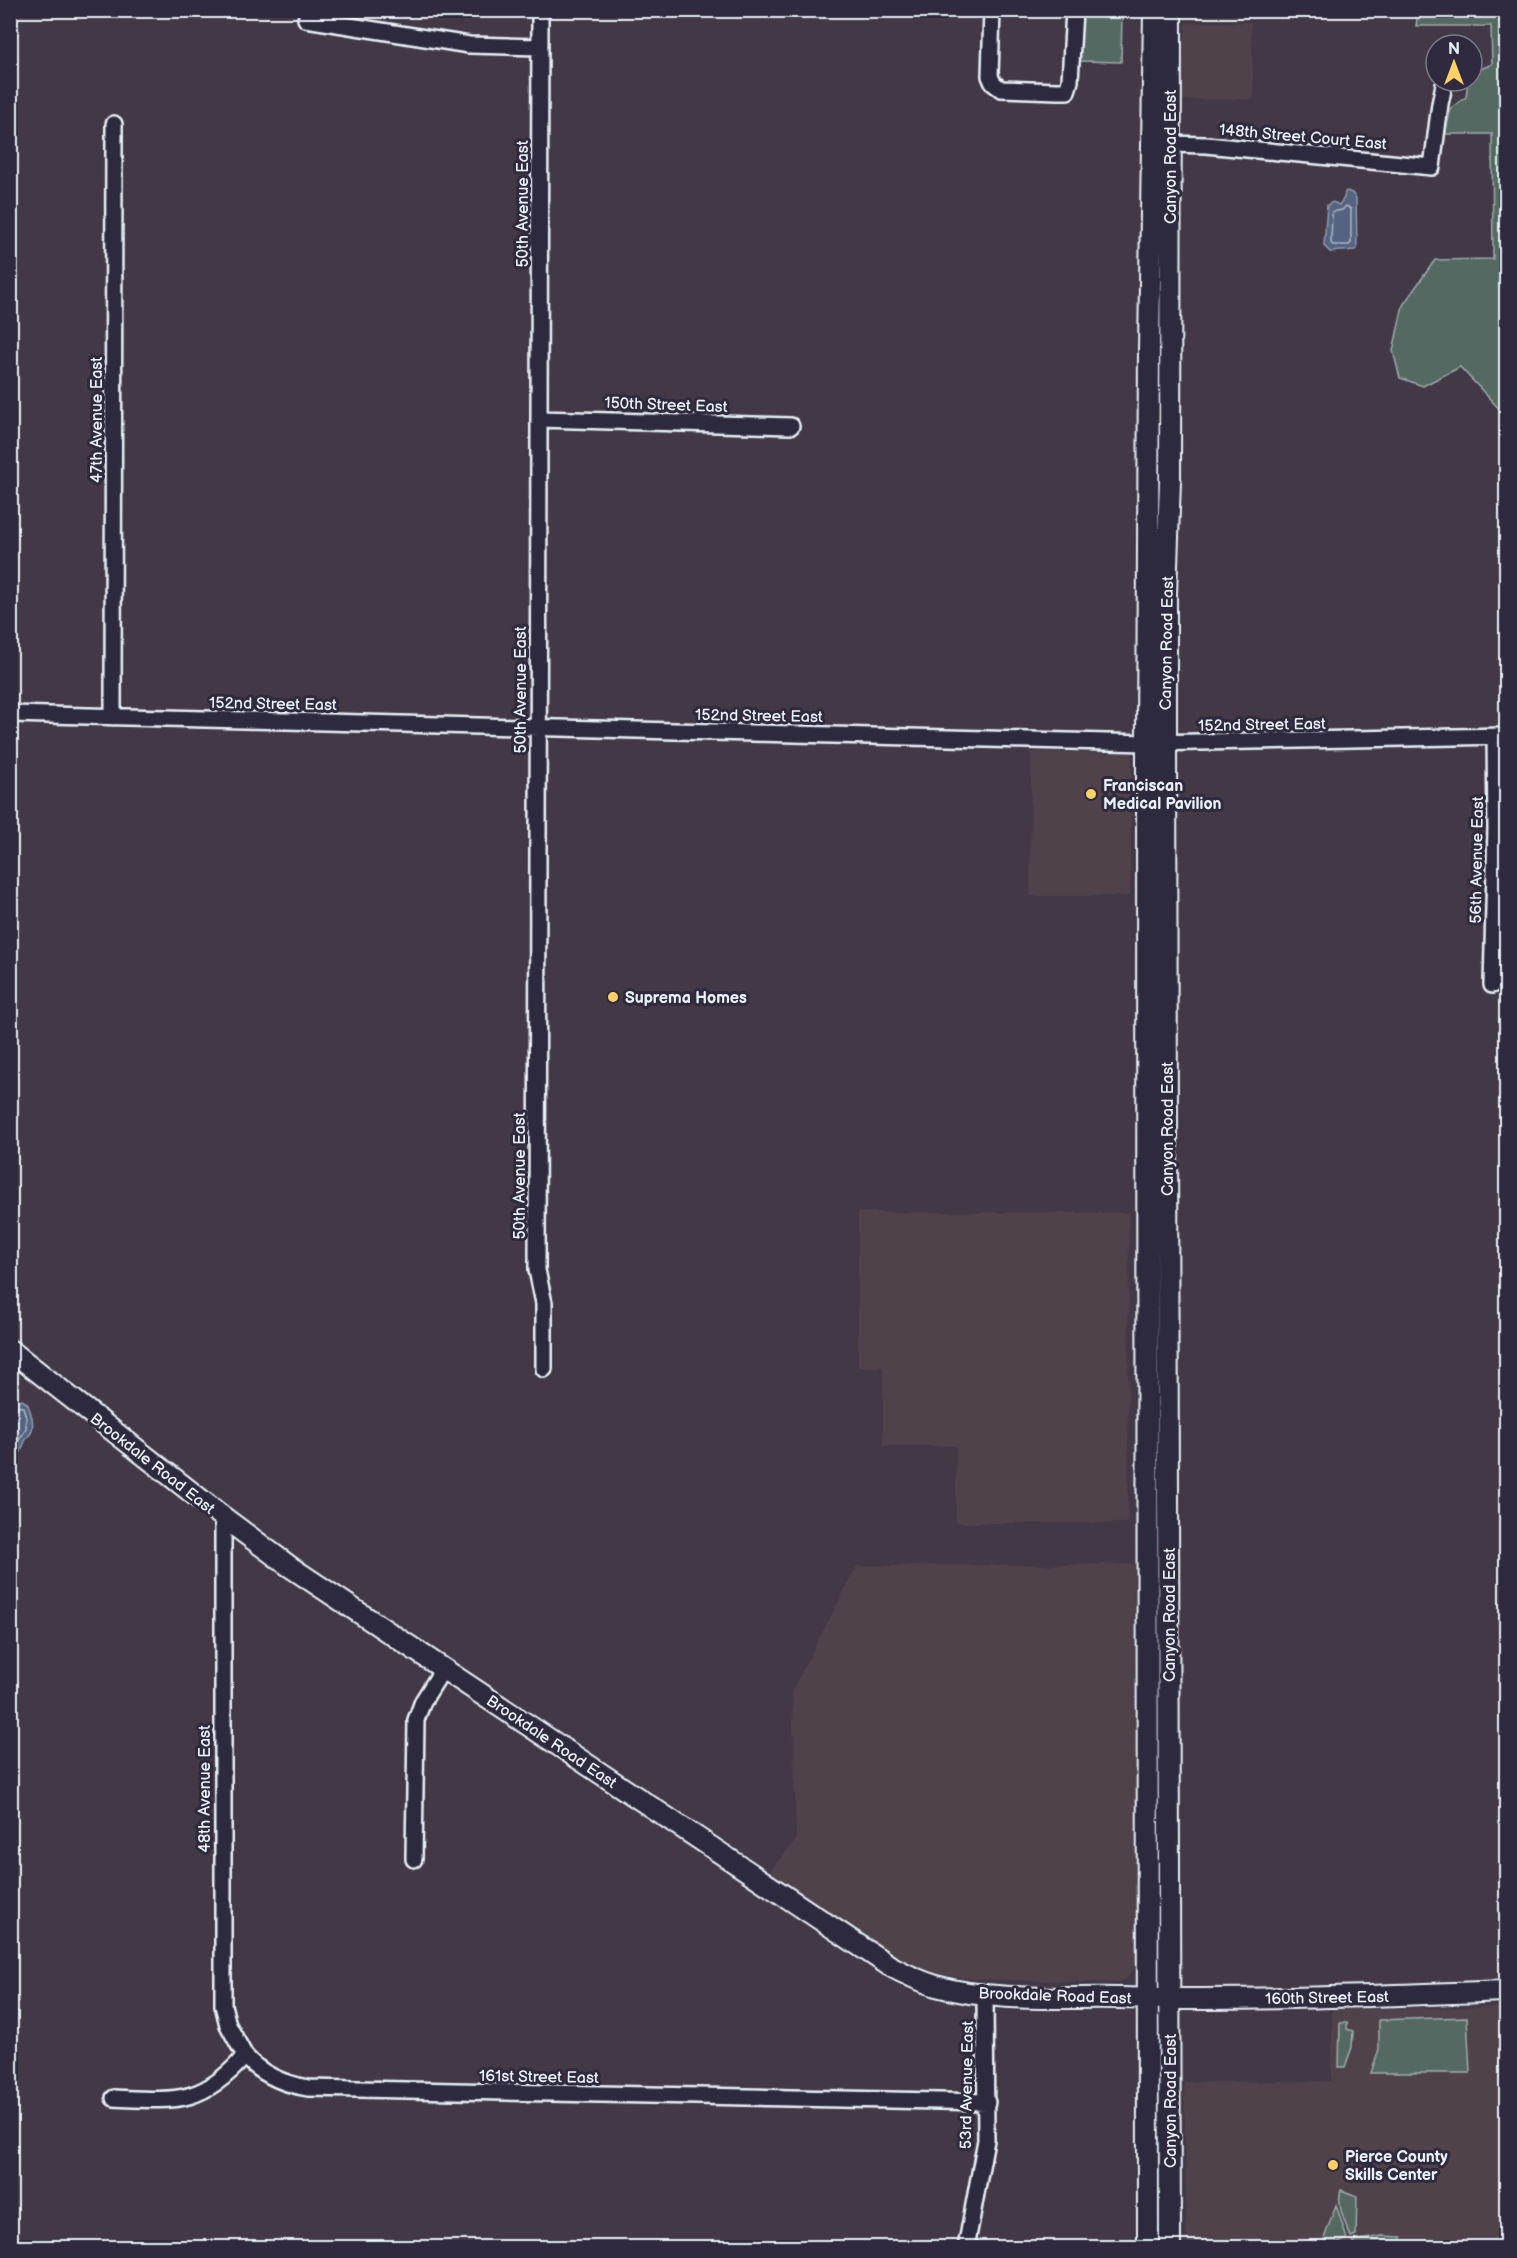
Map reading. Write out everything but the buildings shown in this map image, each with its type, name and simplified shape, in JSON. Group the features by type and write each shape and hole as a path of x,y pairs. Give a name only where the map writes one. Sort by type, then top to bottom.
{"main road":[{"name":"Canyon Road East","path":"1154,10 1150,169 1170,1999 1170,2247"},
{"name":"Canyon Road East","path":"1148,2247 1146,1999 1156,743 1170,481 1171,10"},
{"path":"1150,169 1162,240 1170,243"},
{"name":"Brookdale Road East","path":"11,1350 223,1517 289,1566 890,1966 937,1986 985,1994 1146,1999"},
{"name":"160th Street East","path":"1146,1999 1363,1997 1506,1990"}],"street":[{"name":"50th Avenue East","path":"540,10 537,1270 544,1303 544,1369"},
{"path":"992,10 990,76 993,83 1001,89 1066,91 1070,81 1074,10"},
{"path":"306,19 469,45 540,47"},
{"name":"148th Street Court East","path":"1170,144 1206,145 1432,167 1442,93"},
{"name":"47th Avenue East","path":"113,717 114,124"},
{"name":"150th Street East","path":"539,419 792,426"},
{"name":"152nd Street East","path":"10,714 1156,743 1501,736"},
{"name":"56th Avenue East","path":"1492,985 1501,736"},
{"name":"48th Avenue East","path":"223,1517 224,2005 228,2025 245,2056"},
{"path":"414,1859 416,1720 423,1701 443,1669"},
{"name":"53rd Avenue East","path":"966,2247 984,2157 987,2102 985,1994"},
{"path":"114,2098 160,2100 186,2097 202,2092 230,2074 245,2056"},
{"name":"161st Street East","path":"245,2056 252,2064 272,2077 292,2085 308,2088 987,2102"}],"shaded area":[{"path":"1251,22 1254,99 1181,100 1185,23"},
{"path":"1031,752 1132,753 1130,896 1030,896"},
{"path":"858,1212 1129,1213 1128,1523 956,1523 956,1446 883,1446 883,1367 858,1367"},
{"path":"1134,1564 1136,1962 1127,1978 1117,1983 972,1979 930,1973 897,1959 768,1873 796,1840 792,1690 857,1566"},
{"name":"Pierce County Skills Center","path":"1506,2007 1506,2247 1187,2247 1184,2082 1332,2081 1332,2009"}],"green space":[{"path":"1082,11 1122,11 1121,62 1079,61"},
{"path":"1418,11 1506,11 1506,416 1460,367 1423,386 1400,378 1393,351 1403,305 1435,260 1493,259 1492,134 1445,134 1451,108 1466,97 1466,93 1484,93 1484,68 1492,64 1491,26 1416,26"},
{"path":"1467,2017 1470,2073 1371,2073 1379,2049 1379,2020"},
{"path":"1340,2023 1347,2023 1347,2029 1353,2031 1352,2047 1345,2067 1339,2067"},
{"path":"1341,2190 1357,2196 1356,2235 1351,2237 1340,2207"},
{"path":"1336,2205 1347,2239 1329,2247 1321,2247"},
{"path":"1382,2236 1402,2237 1401,2247 1357,2247 1353,2241"}],"water":[{"path":"1347,191 1356,198 1357,248 1330,252 1324,246 1327,205 1333,202 1339,205"},
{"path":"11,1400 22,1400 27,1403 33,1426 20,1453 11,1460"}],"place":[{"name":"Franciscan Medical Pavilion","path":"1091,794"},
{"name":"Suprema Homes","path":"613,997"},
{"name":"Pierce County Skills Center","path":"1333,2165"}]}
